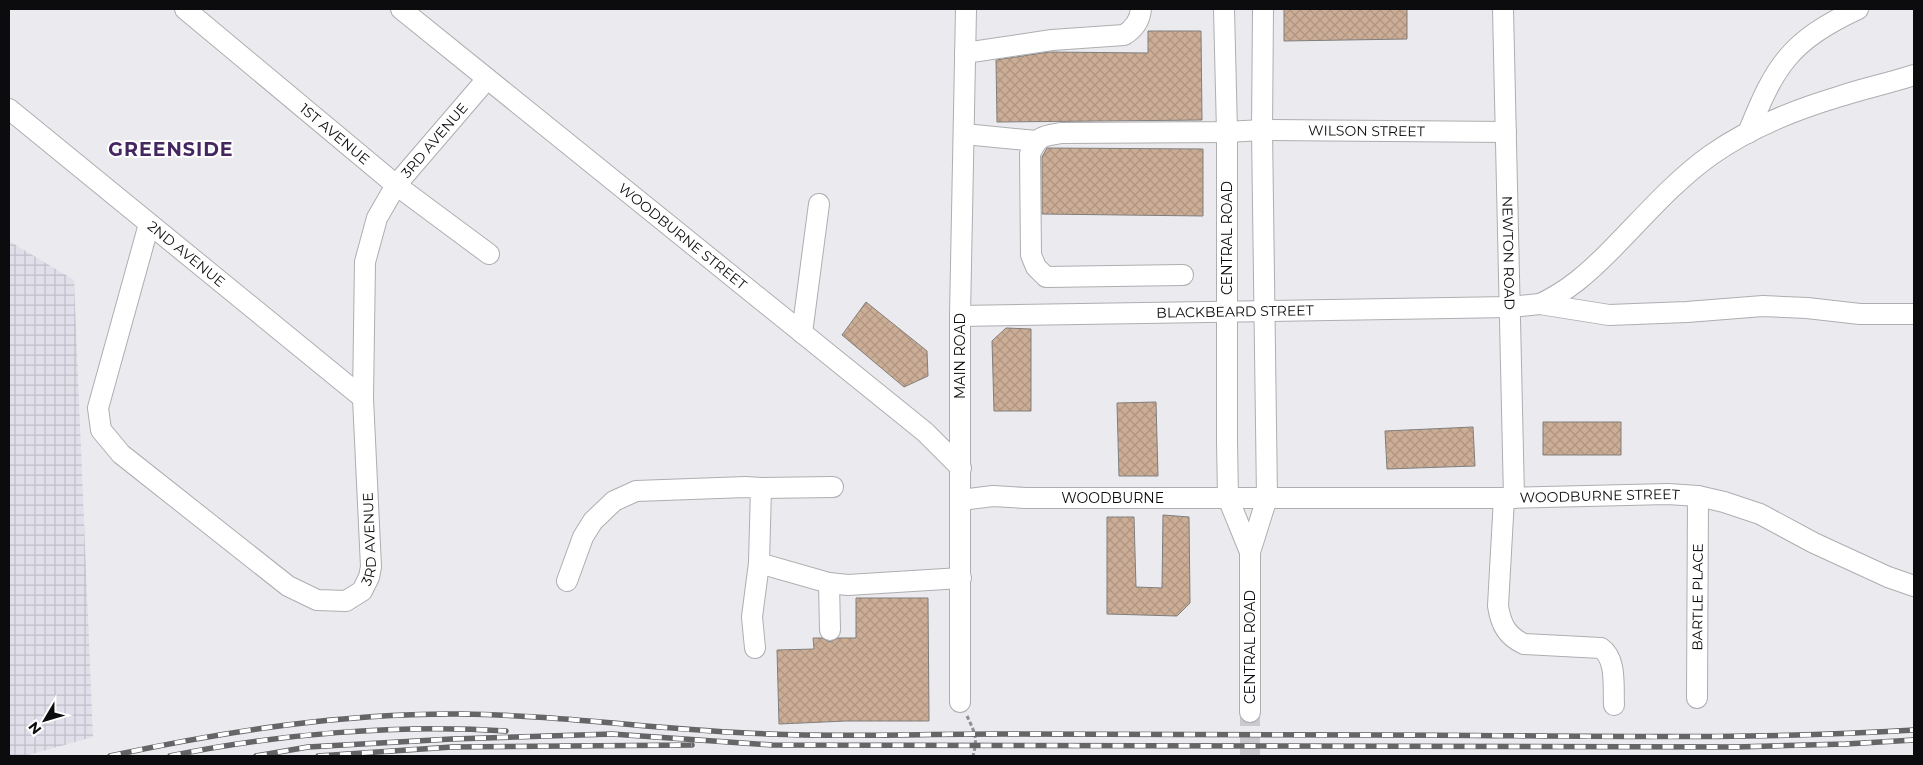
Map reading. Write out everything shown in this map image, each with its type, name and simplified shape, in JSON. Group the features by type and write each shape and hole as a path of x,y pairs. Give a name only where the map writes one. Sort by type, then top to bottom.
{"street":[{"name":"1ST AVENUE","path":"185,9 396,185 489,254"},
{"name":"WOODBURNE STREET","path":"401,9 925,432 961,468"},
{"name":"MAIN ROAD","path":"960,702 960,316 966,9"},
{"path":"965,53 1052,40 1124,35 1133,29 1141,9"},
{"name":"CENTRAL ROAD","path":"1224,9 1227,132 1228,498 1250,552"},
{"name":"CENTRAL ROAD","path":"1250,712 1250,552 1267,498 1262,130 1263,9"},
{"name":"NEWTON ROAD","path":"1503,9 1510,307 1509,498 1498,606 1500,619 1506,631 1514,639 1524,644 1601,648 1610,656 1611,660 1614,705"},
{"path":"1748,133 1770,82 1784,60 1812,34 1834,20 1858,9"},
{"path":"1540,304 1558,296 1581,280 1692,170 1711,155 1748,133 1788,116 1841,96 1914,76"},
{"name":"3RD AVENUE","path":"149,224 98,408 101,430 121,454 288,586 317,600 346,601 362,591 369,577 371,566 363,398 365,262 377,218 396,185 487,79"},
{"name":"2ND AVENUE","path":"9,109 363,398"},
{"name":"WILSON STREET","path":"1036,141 1047,135 1061,133 1262,130 1506,132"},
{"path":"964,134 1036,141 1030,154 1031,255 1036,267 1046,277 1183,275"},
{"path":"802,333 819,204"},
{"path":"1540,304 1609,315 1687,312 1763,306 1807,308 1860,314 1914,314"},
{"name":"BLACKBEARD STREET","path":"960,316 1510,307 1540,304"},
{"path":"567,581 583,537 593,521 614,501 636,491 833,487"},
{"path":"755,648 752,617 759,563 761,488"},
{"name":"WOODBURNE STREET","path":"1267,498 1509,498 1668,494 1698,496 1760,514 1855,562 1914,586"},
{"name":"WOODBURNE","path":"961,500 993,496 1026,498 1267,498"},
{"name":"BARTLE PLACE","path":"1697,698 1698,496"},
{"path":"759,563 829,583 848,585 961,578"},
{"path":"829,583 830,630"}],"path":[{"path":"960,702 976,734 976,744 972,756"}],"shaded area":[{"path":"9,241 74,280 93,737 25,756 9,756"}],"building":[{"path":"1284,9 1407,9 1407,39 1284,41"},
{"path":"1148,31 1201,31 1202,120 997,122 996,60 1049,52 1148,53"},
{"path":"1047,148 1203,149 1203,216 1042,214 1042,157"},
{"path":"866,302 927,351 928,376 904,387 842,335"},
{"path":"1006,328 1031,329 1031,411 994,411 992,341"},
{"path":"1156,402 1158,476 1119,476 1117,403"},
{"path":"1543,422 1621,422 1621,455 1543,455"},
{"path":"1473,427 1475,466 1387,469 1385,431"},
{"path":"1163,515 1189,517 1190,603 1177,616 1107,614 1107,517 1134,517 1136,587 1162,588"},
{"path":"856,598 928,598 929,721 846,721 779,724 777,650 814,649 813,638 822,638 830,642 838,638 856,638"}],"tunnel":[{"path":"1250,712 1250,756"}],"railway":[{"path":"110,756 241,731 329,720 417,714 500,715 692,730 826,735 1045,734 1646,737 1914,730"},
{"path":"170,756 252,742 337,733 423,729 506,731"},
{"path":"256,756 308,747 452,739 612,734 772,745 1736,747 1914,740"},
{"path":"318,756 452,747 692,745"}],"district":[{"name":"GREENSIDE","path":"171,149"}]}
